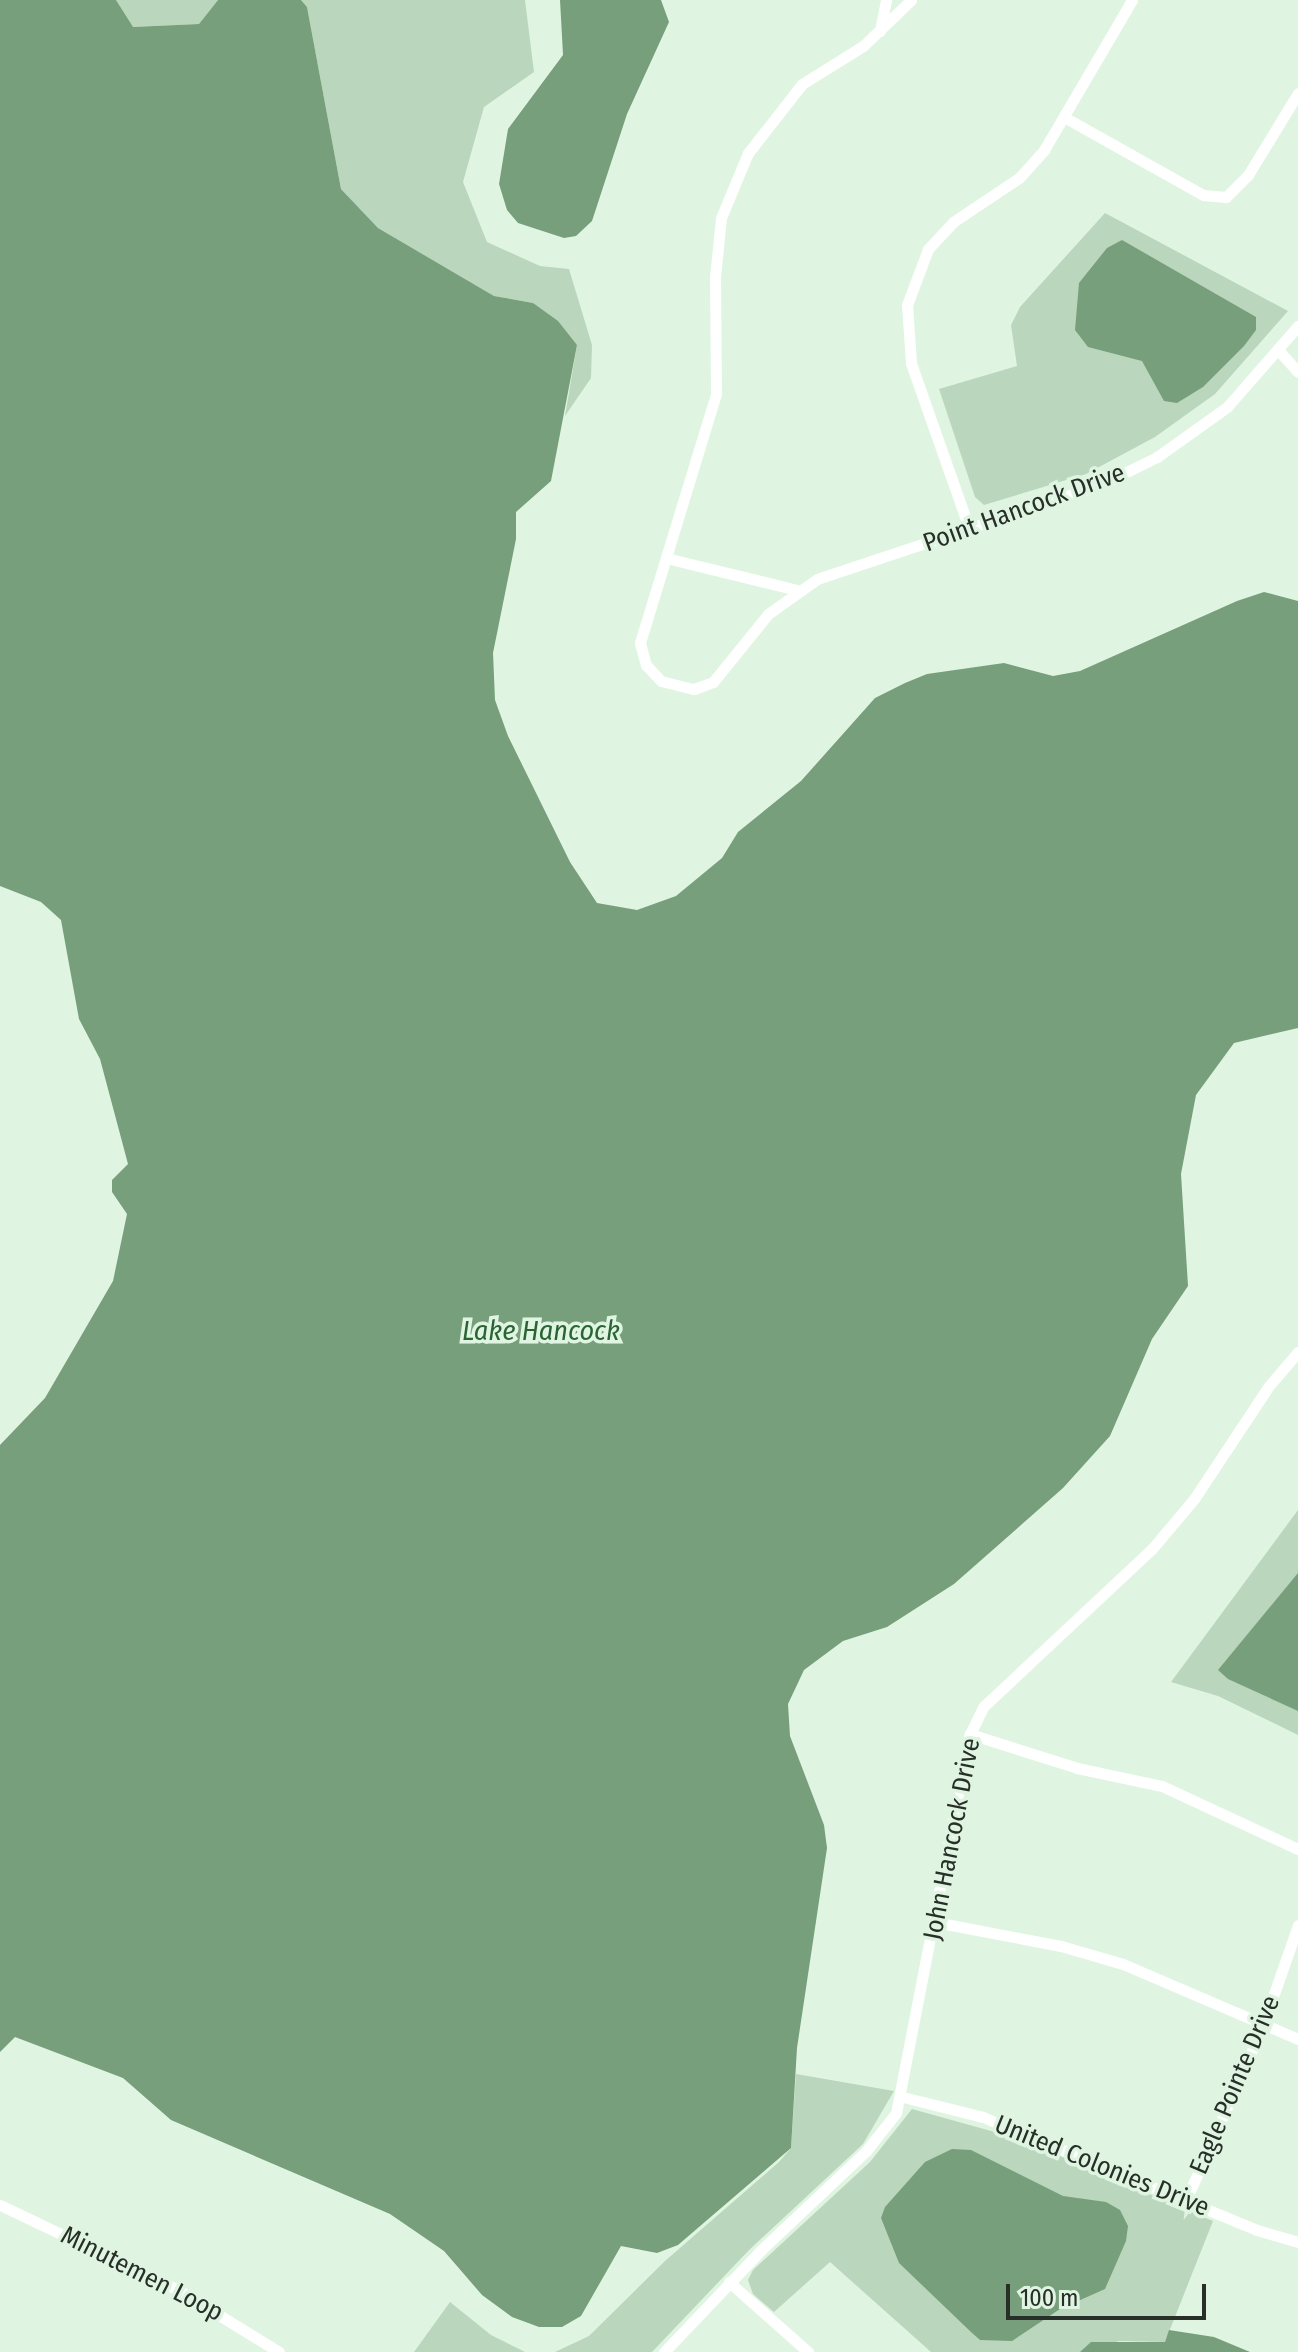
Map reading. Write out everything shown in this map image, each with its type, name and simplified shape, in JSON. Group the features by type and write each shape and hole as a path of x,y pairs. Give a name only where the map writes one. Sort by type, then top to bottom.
{"street":[{"path":"880,32 886,0"},
{"name":"Point Hancock Drive","path":"911,0 880,32 802,84 748,153 721,218 715,277 716,394 640,643 651,673 670,686 694,689 713,682 768,614 797,590 838,570 1102,484 1157,457 1227,407 1280,352 1298,326"},
{"path":"969,528 911,363 907,305 928,249 953,222 1019,178 1064,117 1132,0"},
{"path":"1064,117 1203,195 1226,197 1248,175 1298,93"},
{"path":"1280,352 1298,372"},
{"path":"666,558 797,590"},
{"name":"John Hancock Drive","path":"664,2352 729,2282 866,2151 903,2097 970,1734 983,1707 1084,1619 1151,1550 1194,1499 1268,1387 1298,1352"},
{"path":"970,1734 1038,1757 1162,1786 1298,1849"},
{"path":"935,1922 1061,1946 1123,1964 1262,2028 1298,2039"},
{"name":"Eagle Pointe Drive","path":"1186,2200 1262,2028 1298,1925"},
{"name":"United Colonies Drive","path":"903,2097 983,2117 1298,2242"},
{"name":"Minutemen Loop","path":"0,2205 180,2291 279,2352"},
{"path":"729,2282 808,2352"}],"shaded area":[{"path":"116,0 218,0 199,24 132,27"},
{"path":"301,0 525,0 534,72 484,107 463,182 487,242 540,266 569,269 592,345 591,378 565,416 577,345 533,303 494,296 378,228 341,189 307,7"},
{"path":"1105,213 1288,311 1215,394 1155,437 1086,474 984,505 975,497 939,389 1017,366 1011,325 1020,307"},
{"path":"1298,1510 1298,1735 1218,1696 1171,1682"},
{"path":"796,2074 894,2091 863,2144 749,2250 652,2352 555,2352 589,2336 665,2261 779,2162 791,2148"},
{"path":"912,2109 1020,2139 1213,2221 1165,2342 1119,2341 1080,2352 931,2352 830,2262 774,2312 753,2294 748,2280 753,2270 870,2162"},
{"path":"450,2302 491,2335 525,2352 414,2352"}],"water":[{"name":"Lake Hancock","path":"0,0 116,0 133,27 199,24 218,0 301,0 307,7 341,189 378,228 494,296 533,303 558,321 577,345 551,481 516,512 516,539 493,653 495,700 508,736 570,862 597,903 637,910 676,896 722,858 738,832 801,781 875,698 905,683 927,674 1004,663 1053,676 1080,671 1264,592 1298,601 1298,1028 1234,1043 1196,1095 1181,1174 1188,1286 1152,1339 1110,1436 1063,1488 954,1584 887,1627 843,1641 804,1670 788,1704 790,1736 824,1825 827,1848 797,2048 791,2148 678,2245 657,2253 621,2246 581,2316 562,2327 539,2327 512,2317 482,2295 444,2251 390,2214 171,2120 123,2078 15,2037 0,2052 0,1445 45,1398 113,1281 127,1214 112,1192 112,1180 128,1164 100,1059 79,1019 61,920 41,902 0,886"},
{"path":"560,0 661,0 669,22 627,114 592,221 576,236 564,238 518,223 507,210 499,184 508,129 563,55"},
{"path":"1122,240 1256,317 1256,330 1244,346 1203,387 1177,403 1164,401 1142,361 1088,347 1075,330 1079,283 1107,248"},
{"path":"1298,1573 1298,1711 1228,1679 1218,1670"},
{"path":"952,2149 971,2150 1063,2196 1106,2202 1120,2210 1128,2226 1126,2241 1105,2289 1060,2309 1012,2341 980,2340 971,2332 899,2263 881,2218 885,2207 925,2162"},
{"path":"1169,2330 1214,2337 1250,2352 1080,2352 1091,2342 1165,2342"}]}
